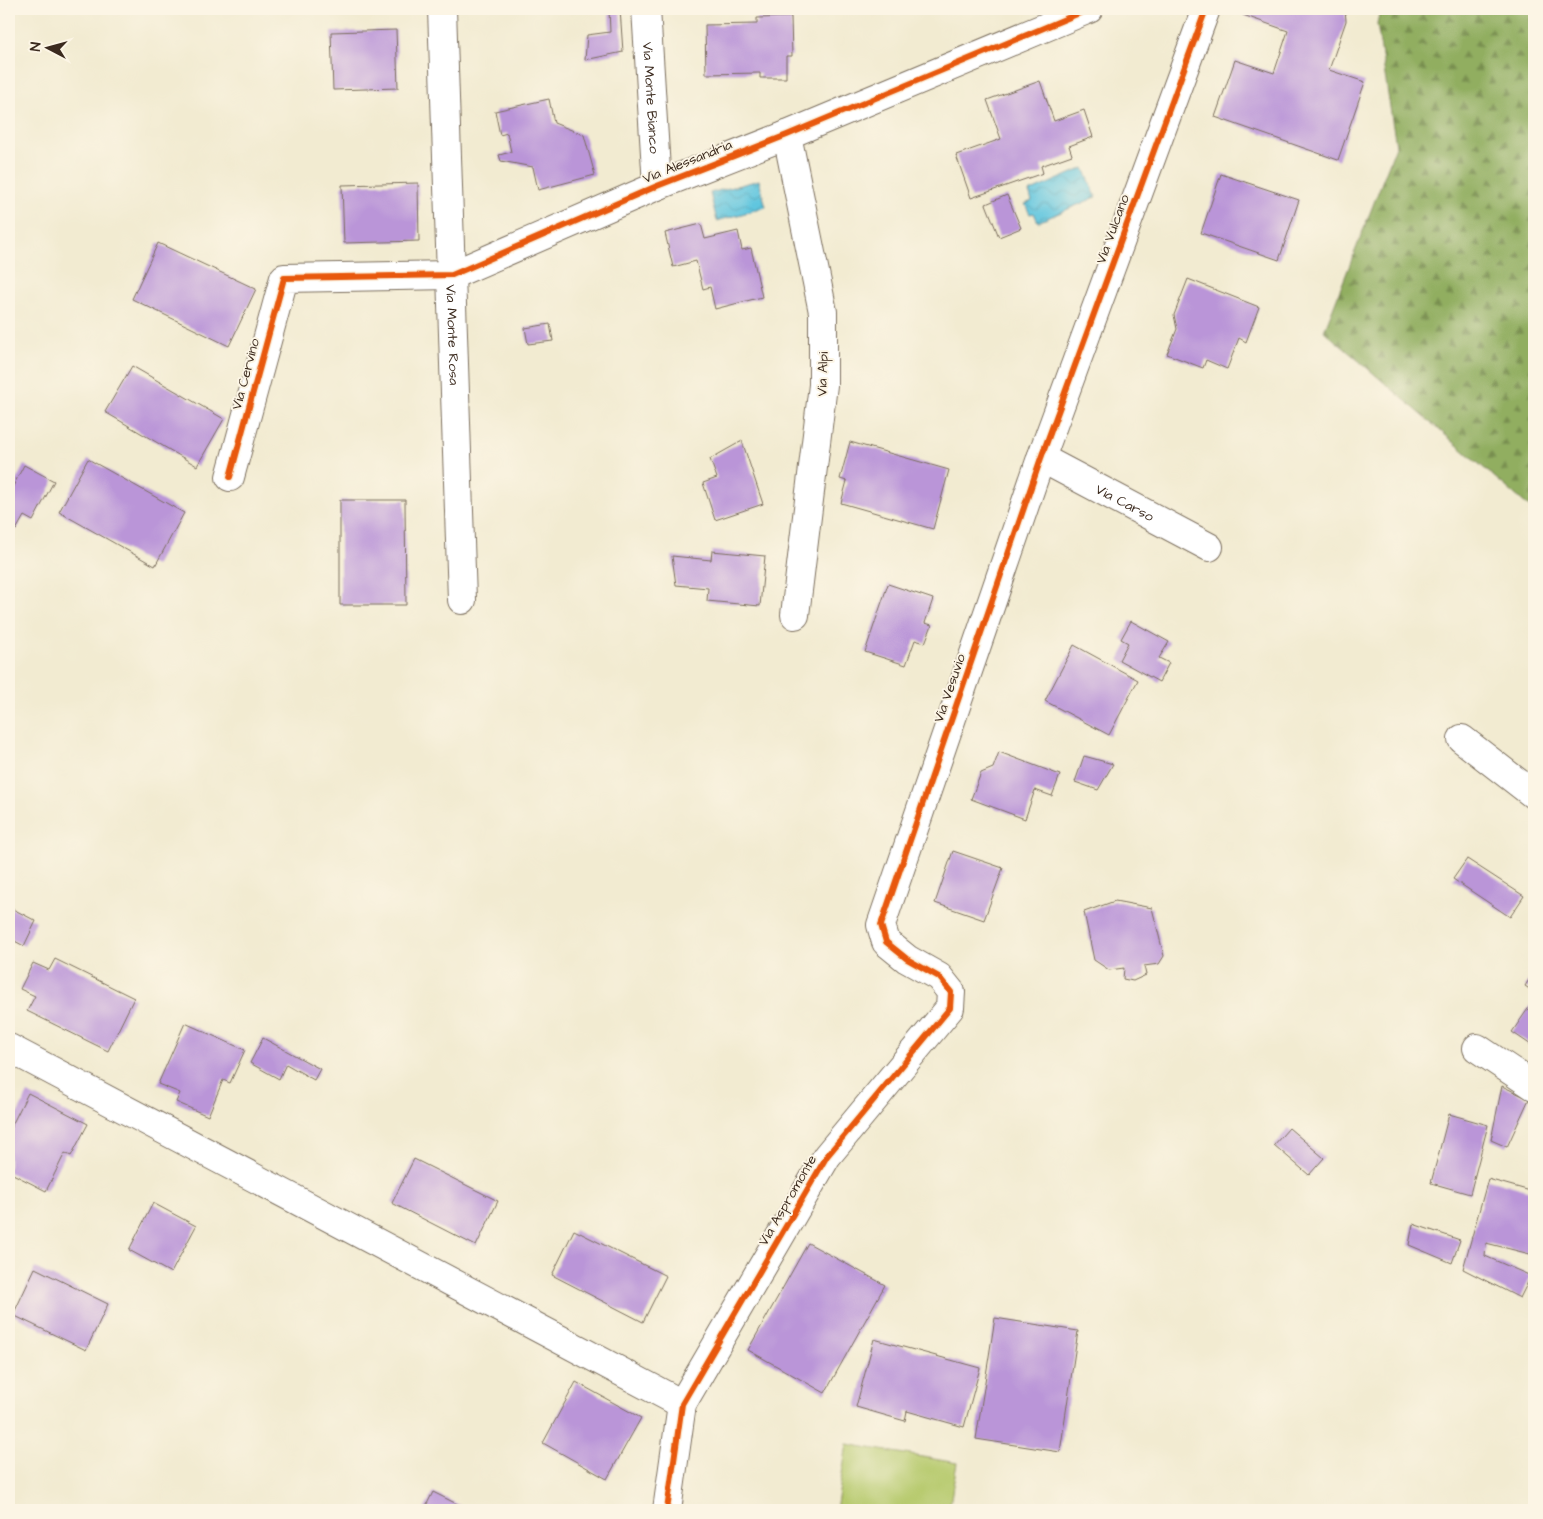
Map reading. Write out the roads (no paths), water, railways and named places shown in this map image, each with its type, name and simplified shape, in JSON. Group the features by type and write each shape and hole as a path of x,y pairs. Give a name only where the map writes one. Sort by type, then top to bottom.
{"street":[{"name":"Via Monte Rosa","path":"442,9 462,600"},
{"name":"Via Monte Bianco","path":"646,9 657,186"},
{"name":"Via Alessandria","path":"284,278 452,275 657,186 788,134 1088,9"},
{"name":"Via Vulcano","path":"1041,458 1206,9"},
{"name":"Via Alpi","path":"788,134 823,312 823,385 795,615"},
{"name":"Via Cervino","path":"230,477 284,278"},
{"name":"Via Carso","path":"1041,458 1209,547"},
{"name":"Via Vesuvio","path":"881,925 1041,458"},
{"path":"1462,739 1534,794"},
{"name":"Via Aspromonte","path":"667,1510 682,1404 827,1156 950,1008 951,992 939,977 907,959 886,942 881,925"},
{"path":"9,1048 682,1404"},
{"path":"1477,1048 1534,1086"}],"water":[{"path":"1084,168 1096,197 1038,222 1034,213 1030,214 1025,204 1032,201 1029,192"},
{"path":"759,180 766,207 717,221 710,193"}]}
